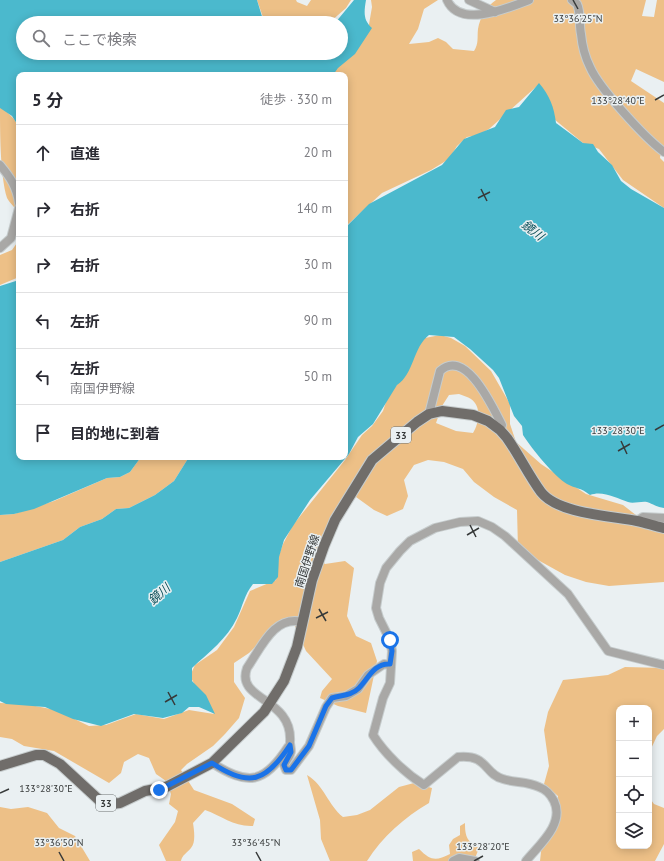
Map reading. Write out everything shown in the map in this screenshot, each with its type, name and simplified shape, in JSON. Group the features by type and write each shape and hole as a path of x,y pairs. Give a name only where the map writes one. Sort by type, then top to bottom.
{"main road":[{"path":"429,414 442,412 473,415 488,421 500,430 517,452 542,493 551,500 564,506 604,517 636,521 664,528"},
{"name":"南国伊野線","path":"0,766 36,755 44,755 60,764 99,800 111,804 120,803 144,792 166,787 215,760 264,712 284,681 291,664 312,580 324,546 345,503 372,460 381,451 429,414"}],"street":[{"path":"447,0 450,6 461,12 478,16 496,12 529,0"},
{"path":"469,0 496,12"},
{"path":"572,0 577,3 581,35 590,68 602,87 664,152"},
{"path":"0,165 10,177 16,188"},
{"path":"0,248 11,238 16,219"},
{"path":"429,414 440,371 445,366 453,365 462,368 474,378 486,394 502,425 500,430"},
{"path":"636,521 643,516 664,518"},
{"path":"526,861 544,840 558,818 557,807 552,796 540,787 529,783 502,779 494,774 483,762 458,757 424,785 410,776 373,735 380,705 390,683 392,651 390,640 379,618 376,608 380,583 386,568 410,541 435,528 460,522 478,521 492,527 505,536 568,594 608,651 664,665"},
{"path":"302,622 289,620 276,628 247,668 245,674 246,683 252,691 271,703 284,717 289,727 291,752 284,765 286,770 291,770 309,746 326,706 332,698 346,696 358,688 368,675 384,664 390,664"},
{"path":"215,760 231,775 243,779 252,778 273,768 290,745"},
{"path":"453,861 459,858 475,861"}],"shaded area":[{"path":"257,0 296,0 297,2 307,6 311,0 351,0 346,8 337,16 263,16"},
{"path":"371,0 438,0 424,9 418,29 409,44 429,42 438,38 446,42 453,49 474,51 477,43 480,20 486,9 496,0 646,0 642,16 654,17 657,0 664,0 664,82 636,69 631,81 664,103 664,147 661,151 660,158 664,162 664,208 623,180 599,149 583,143 554,119 538,85 489,129 478,135 467,137 457,146 449,159 431,170 382,193 348,224 348,72 333,72 343,60 348,60 348,54 368,30 372,7"},
{"path":"0,105 16,122 16,210 7,198 1,153"},
{"path":"16,244 16,278 0,285 0,255 12,250"},
{"path":"440,335 451,338 465,346 491,371 510,404 510,424 516,442 541,464 586,494 623,505 664,534 664,582 609,586 586,582 565,575 518,549 517,510 494,497 474,482 463,469 444,462 428,460 414,465 404,480 408,496 403,509 387,516 374,510 356,497 345,499 335,518 322,535 315,554 325,564 345,561 354,568 347,616 356,636 371,643 377,661 366,713 338,706 320,698 322,691 332,679 306,651 292,620 268,634 249,653 234,663 234,682 245,698 239,718 213,746 181,770 194,790 232,804 255,819 253,826 234,823 205,810 193,823 194,839 191,848 181,861 166,861 159,845 175,822 178,811 169,804 171,794 166,781 156,774 149,758 138,754 124,762 121,773 109,783 54,751 24,746 12,739 0,737 0,703 25,704 56,710 89,726 106,725 136,714 164,719 189,710 214,714 190,676 195,665 217,650 234,627 250,591 276,580 279,555 293,525 345,460 348,460 348,456 362,435 372,426 383,411 387,399 406,371 415,349 425,338","holes":["459,394 474,402 478,411 477,425 473,433 456,431 436,423 442,406 449,395"]},
{"path":"139,460 187,460 174,481 155,495 129,508 116,509 102,519 80,527 63,540 0,562 0,515 14,514 54,501 107,478 120,477 130,472"},
{"path":"625,667 664,668 664,729 657,736 652,747 652,705 616,705 616,849 652,849 652,801 654,804 664,808 664,844 655,861 540,861 542,843 558,814 558,796 544,784 549,766 544,730 548,712 563,680 608,675"},
{"path":"307,775 318,784 333,807 343,817 357,815 370,810 399,787 414,783 432,788 429,803 395,828 373,852 367,861 330,861 321,839 320,820"},
{"path":"0,807 11,809 28,807 47,813 59,828 75,836 90,861 0,861"},
{"path":"465,823 469,841 479,848 474,861 413,861 412,852 419,849 430,858 434,859 450,854 449,845 453,839 460,835 460,826"}],"water":[{"path":"0,0 257,0 262,16 16,16 16,60 348,60 335,72 16,72 16,122 12,116 0,108"},
{"path":"354,0 366,0 365,16 367,22 372,28 355,54 348,60 348,16 341,16"},
{"name":"鏡川","path":"539,83 551,102 556,123 583,143 593,144 598,152 612,165 621,181 631,189 664,208 664,508 647,502 630,503 599,493 590,495 562,480 544,462 523,435 522,426 514,416 499,378 493,370 454,337 429,335 424,340 407,374 397,385 373,424 358,437 348,455 348,225 369,204 442,165 464,139 495,127 506,110 519,107"},
{"path":"16,281 16,460 139,460 130,472 120,477 107,478 34,509 14,514 0,515 0,286"},
{"name":"鏡川","path":"187,460 344,460 310,500 284,540 279,557 278,577 272,584 253,584 233,626 217,645 192,668 192,681 206,695 215,714 199,707 189,707 182,713 163,718 134,714 101,726 73,719 45,707 6,704 0,701 0,562 63,540 80,527 102,519 116,509 129,508 155,495 174,481"}],"route":[{"path":"159,790 212,763 231,775 243,779 261,775 273,768 290,745 291,752 284,765 286,770 291,770 309,746 326,706 332,698 337,696 346,696 358,688 368,675 384,664 390,664 392,651 390,640"}]}
